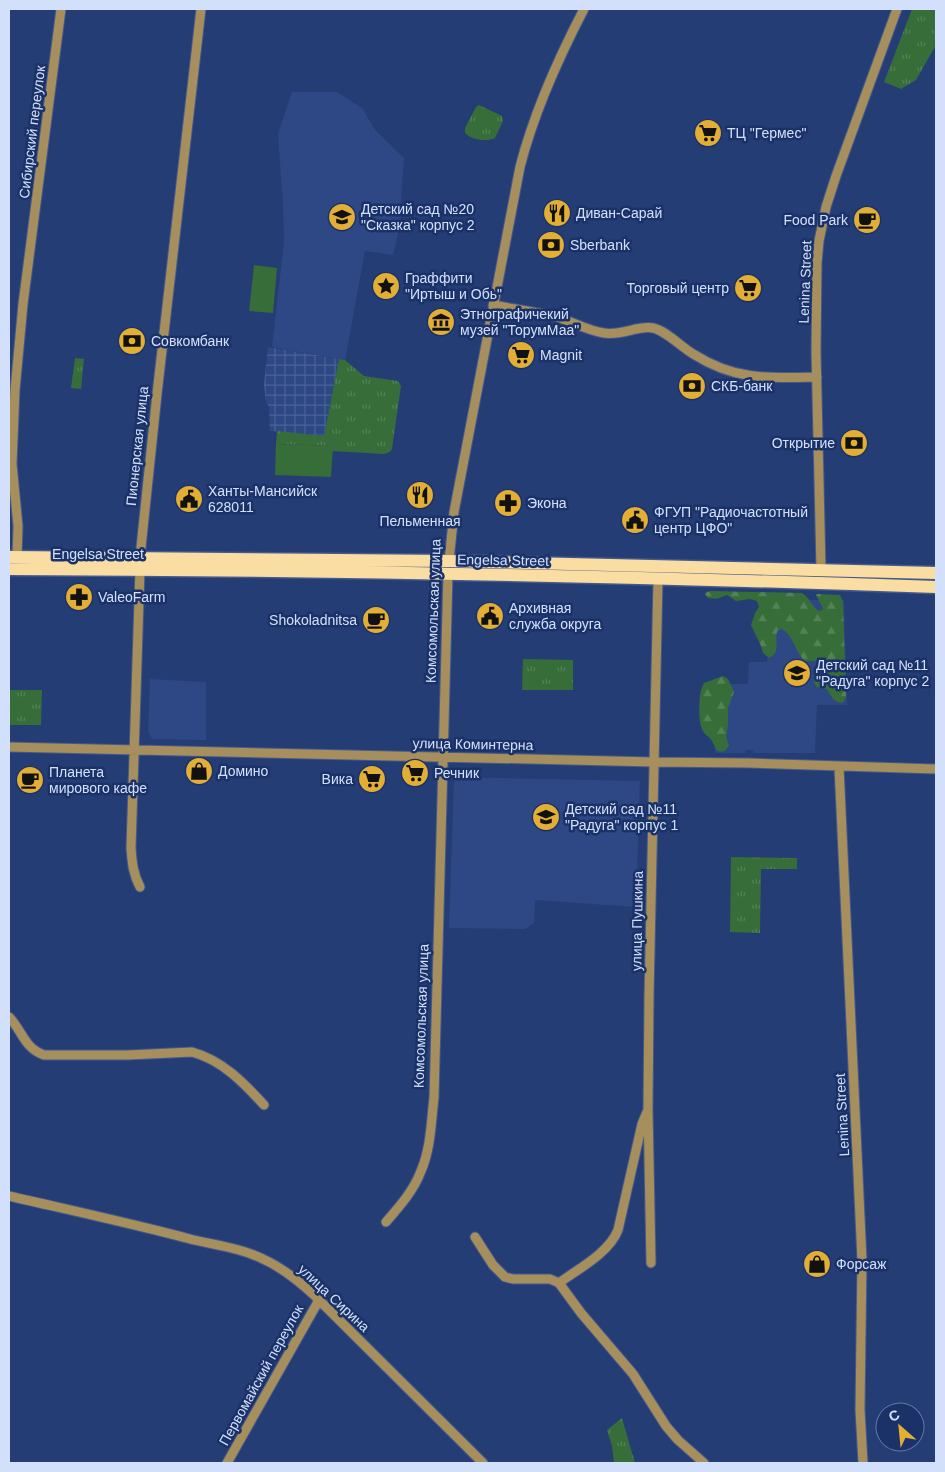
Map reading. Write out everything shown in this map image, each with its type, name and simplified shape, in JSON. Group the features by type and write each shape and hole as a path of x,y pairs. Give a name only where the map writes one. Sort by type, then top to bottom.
{"main road":[{"name":"Engelsa Street","path":"13,557 140,563 448,568 820,569 936,573"},
{"name":"Engelsa Street","path":"9,569 140,563"},
{"name":"Engelsa Street","path":"448,568 658,579 936,587"},
{"path":"820,569 821,583"}],"street":[{"name":"Сибирский переулок","path":"13,557 18,526 12,464 15,390 23,304 61,9"},
{"name":"Пионерская улица","path":"140,887 133,869 132,848 140,563 201,9"},
{"name":"Комсомольская улица","path":"386,1222 409,1193 422,1170 426,1157 434,1098 448,568 454,512 516,183 526,144 555,70 584,9"},
{"name":"Lenina Street","path":"820,569 817,263 822,226 836,176 897,9"},
{"path":"493,306 557,317 587,329 606,334 624,333 652,327 693,355 732,372 747,376 770,378 817,377"},
{"name":"улица Пушкина","path":"651,1263 648,1109 649,996 658,579"},
{"name":"улица Коминтерна","path":"9,747 749,763 936,769"},
{"name":"Lenina Street","path":"839,766 862,1260 860,1410 863,1463"},
{"path":"9,1017 30,1047 44,1055 128,1055 192,1052 200,1054 233,1074 264,1105"},
{"path":"559,1283 607,1248 614,1239 620,1221 642,1124 648,1109"},
{"name":"улица Сирина","path":"9,1196 253,1254 275,1265 288,1273 319,1300 483,1463"},
{"path":"475,1237 493,1265 505,1277 513,1279 550,1279 559,1283 581,1313 633,1374 666,1426 704,1463"},
{"name":"Первомайский переулок","path":"228,1463 319,1300"}],"shaded area":[{"name":"Детский сад №20 \"Сказка\" корпус 2","path":"292,92 337,92 362,108 375,130 404,158 399,230 393,255 365,251 345,360 272,347 284,242 278,134"},
{"path":"268,347 339,359 324,436 270,431 269,407 266,402 264,384"},
{"name":"Детский сад №11 \"Радуга\" корпус 2","path":"770,600 844,600 847,705 817,705 815,753 753,753 753,750 746,750 745,753 715,753 716,729 705,684 748,684 749,662 767,662"},
{"path":"150,679 206,682 206,740 152,739 148,732"},
{"name":"Детский сад №11 \"Радуга\" корпус 1","path":"454,777 640,781 636,907 535,900 534,923 525,929 449,928"}],"green space":[{"path":"912,9 936,9 936,45 916,80 901,89 884,82"},
{"path":"479,105 502,116 503,121 495,138 479,140 465,133 465,128 476,107"},
{"path":"254,265 277,268 273,313 249,311"},
{"path":"75,358 84,359 81,389 71,388"},
{"path":"339,359 345,360 364,376 398,381 401,386 390,452 384,454 332,451 332,446 276,444 277,431 324,436"},
{"path":"276,444 333,446 331,477 275,475"},
{"path":"711,591 802,593 819,611 823,608 817,594 840,595 843,602 846,697 844,701 842,703 836,701 827,689 817,687 814,683 815,679 827,672 828,668 825,659 805,661 789,636 782,629 778,630 776,649 773,655 769,658 763,653 751,625 759,607 757,601 750,599 736,601 727,595 716,599 708,598 705,594"},
{"path":"523,659 573,660 573,690 522,690"},
{"path":"723,676 728,679 734,692 728,708 726,737 729,745 725,751 719,751 703,731 699,706 704,683"},
{"path":"9,690 42,690 41,725 9,725"},
{"path":"731,857 797,858 797,869 761,869 760,933 730,932"},
{"path":"622,1418 635,1463 614,1463 612,1446 607,1430"}],"place":[{"name":"ТЦ \"Гермес\"","path":"708,133"},
{"name":"Диван-Сарай","path":"557,213"},
{"name":"Детский сад №20 \"Сказка\" корпус 2","path":"342,217"},
{"name":"Food Park","path":"867,220"},
{"name":"Sberbank","path":"551,245"},
{"name":"Граффити \"Иртыш и Обь\"","path":"386,286"},
{"name":"Торговый центр","path":"748,288"},
{"name":"Этнографичекий музей \"ТорумМаа\"","path":"441,322"},
{"name":"Совкомбанк","path":"132,341"},
{"name":"Magnit","path":"521,355"},
{"name":"СКБ-банк","path":"692,386"},
{"name":"Открытие","path":"854,443"},
{"name":"Пельменная","path":"420,495"},
{"name":"Ханты-Мансийск 628011","path":"189,499"},
{"name":"Экона","path":"508,503"},
{"name":"ФГУП \"Радиочастотный центр ЦФО\"","path":"635,520"},
{"name":"ValeoFarm","path":"79,597"},
{"name":"Архивная служба округа","path":"490,616"},
{"name":"Shokoladnitsa","path":"376,620"},
{"name":"Детский сад №11 \"Радуга\" корпус 2","path":"797,673"},
{"name":"Домино","path":"199,771"},
{"name":"Речник","path":"415,773"},
{"name":"Вика","path":"372,779"},
{"name":"Планета мирового кафе","path":"30,780"},
{"name":"Детский сад №11 \"Радуга\" корпус 1","path":"546,817"},
{"name":"Форсаж","path":"817,1264"}]}
